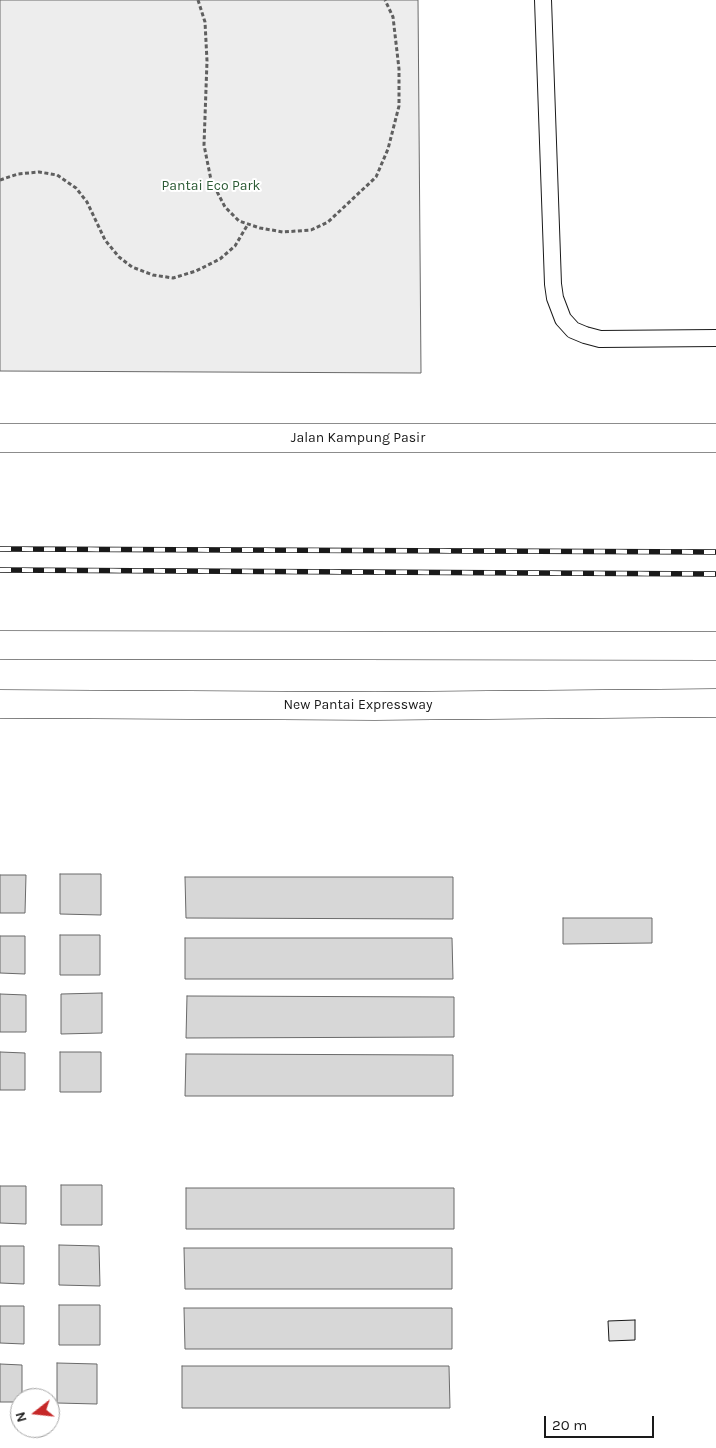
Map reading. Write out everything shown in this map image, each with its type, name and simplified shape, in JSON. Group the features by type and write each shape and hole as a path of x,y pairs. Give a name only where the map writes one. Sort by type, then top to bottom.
{"main road":[{"name":"Jalan Kampung Pasir","path":"0,438 716,438"},
{"path":"0,645 716,646"},
{"name":"New Pantai Expressway","path":"0,704 375,706 716,703"}],"lane":[{"path":"543,0 553,284 555,298 563,318 573,330 600,339 716,338"}],"path":[{"path":"198,0 205,22 207,61 204,145 211,180 225,207 239,221 260,228 283,232 311,230 328,222 376,177 388,149 399,106 399,69 392,17 385,0"},
{"path":"0,180 18,174 39,172 56,175 76,188 87,202 105,240 119,257 132,267 153,275 173,278 196,271 220,259 235,246 248,224"}],"shaded area":[{"name":"Pantai Eco Park","path":"0,0 418,0 421,373 0,371"},
{"path":"60,874 101,874 101,915 60,914"},
{"path":"0,875 26,875 25,913 0,913"},
{"path":"185,877 453,877 453,919 186,918"},
{"path":"563,918 652,918 652,943 563,944"},
{"path":"60,935 100,935 100,975 60,975"},
{"path":"0,936 25,936 25,974 0,973"},
{"path":"185,938 452,938 453,979 185,979"},
{"path":"102,993 102,1033 61,1034 61,994"},
{"path":"0,994 26,995 26,1032 0,1032"},
{"path":"187,996 454,997 454,1037 186,1038"},
{"path":"0,1052 25,1053 25,1090 0,1090"},
{"path":"60,1052 101,1052 101,1092 60,1092"},
{"path":"186,1054 453,1055 453,1096 185,1096"},
{"path":"61,1185 102,1185 102,1225 61,1225"},
{"path":"0,1186 26,1186 26,1224 0,1223"},
{"path":"186,1188 454,1188 454,1229 186,1229"},
{"path":"59,1245 99,1246 100,1286 59,1285"},
{"path":"0,1246 24,1246 24,1284 0,1283"},
{"path":"184,1248 452,1248 452,1289 185,1289"},
{"path":"59,1305 100,1305 100,1345 59,1345"},
{"path":"0,1306 24,1306 24,1344 0,1343"},
{"path":"184,1308 452,1308 452,1349 185,1349"},
{"path":"57,1363 97,1364 97,1404 60,1403 60,1388 57,1388"},
{"path":"0,1364 22,1365 22,1388 10,1388 10,1402 0,1402"},
{"path":"182,1366 449,1366 450,1408 182,1408"}],"building":[{"path":"635,1320 635,1340 609,1341 608,1321"}],"railway":[{"path":"0,549 716,552"},
{"path":"0,570 716,574"}]}
